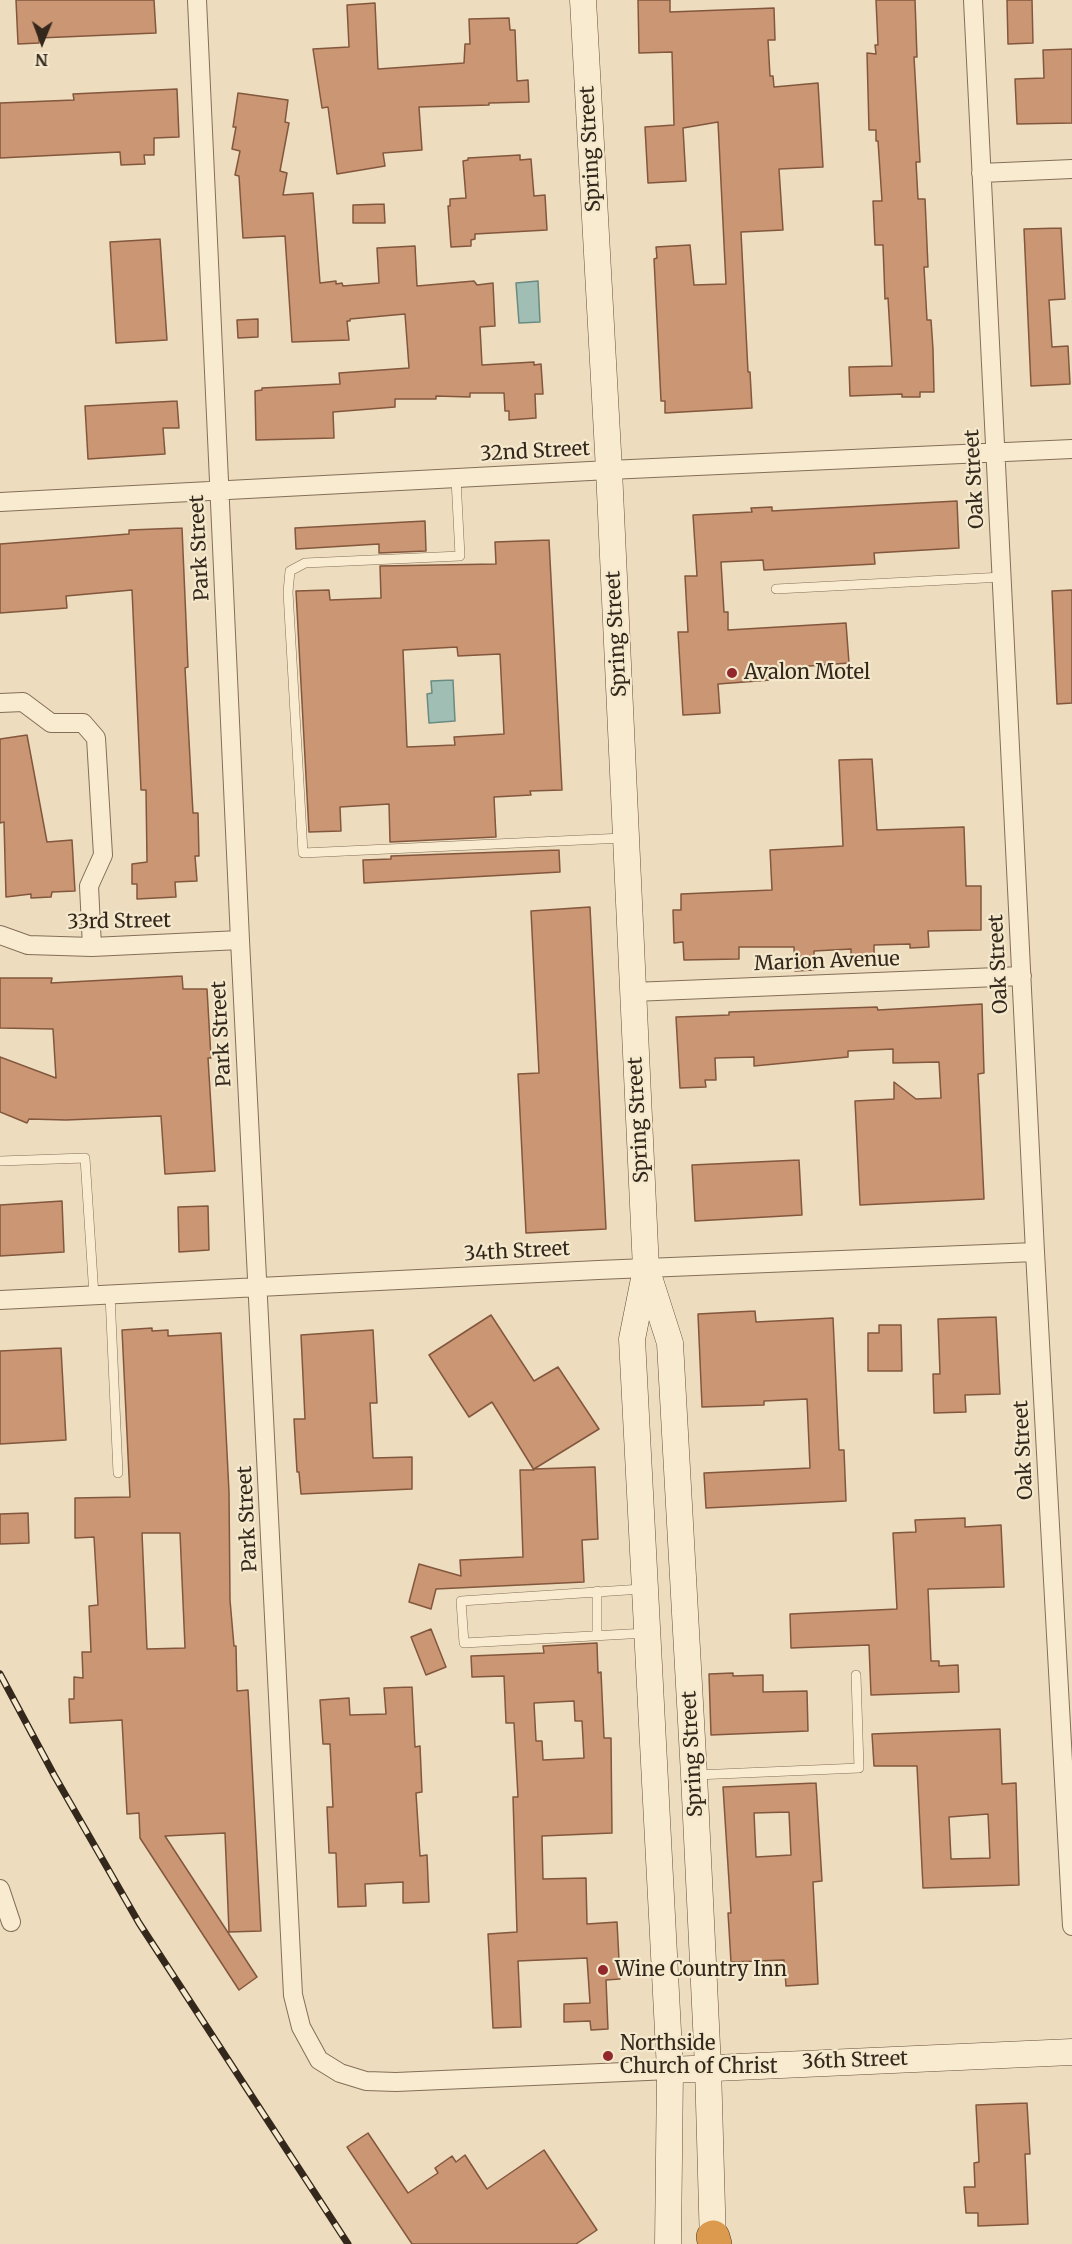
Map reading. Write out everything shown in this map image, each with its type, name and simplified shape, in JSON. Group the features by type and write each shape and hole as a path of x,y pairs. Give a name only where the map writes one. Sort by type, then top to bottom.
{"main road":[{"name":"Spring Street","path":"583,0 609,470 646,1269 632,1339 670,2070 668,2244"},
{"name":"Spring Street","path":"646,1269 670,1343 694,1775 714,2242"},
{"name":"36th Street","path":"670,2070 1072,2052"}],"street":[{"name":"Park Street","path":"197,0 240,940 293,1995 301,2027 319,2060"},
{"name":"Oak Street","path":"973,0 1035,1252 1072,1926"},
{"path":"981,173 1072,169"},
{"name":"32nd Street","path":"0,502 609,470 1072,449"},
{"path":"0,703 23,702 51,723 83,723 96,738 102,855 89,886 92,947"},
{"name":"33rd Street","path":"0,935 28,945 92,947 240,940"},
{"name":"Marion Avenue","path":"633,992 1022,976"},
{"name":"34th Street","path":"0,1300 1035,1252"},
{"path":"0,1889 11,1922"},
{"name":"36th Street","path":"319,2060 340,2073 366,2081 396,2082 670,2070"}],"lane":[{"path":"456,478 460,556 305,563 290,571 288,592 303,853 626,838"},
{"path":"776,590 1003,577"},
{"path":"0,1161 85,1158 102,1295 118,1473"},
{"path":"645,1588 461,1601 464,1643 647,1633"},
{"path":"597,1591 597,1636"},
{"path":"694,1775 859,1768 856,1675"}],"water":[{"path":"538,281 540,322 519,323 516,283"},
{"path":"453,680 455,721 429,723 427,694 432,693 431,681"}],"building":[{"path":"16,0 154,0 156,33 39,38 39,43 18,44"},
{"path":"638,0 670,0 670,12 774,8 775,40 768,40 770,76 773,76 774,87 818,83 823,167 779,169 783,230 741,232 752,408 665,413 665,401 661,401 654,259 657,258 656,247 690,245 694,285 726,284 718,122 683,128 686,181 648,183 645,127 674,125 672,52 639,53"},
{"path":"876,0 915,0 917,57 914,57 920,162 916,162 918,199 925,199 928,267 924,267 927,320 931,320 934,392 920,392 920,397 902,397 902,394 850,396 849,367 892,366 888,298 885,299 883,245 875,245 873,201 882,201 878,141 876,141 876,130 869,130 867,53 876,54 875,45 878,45"},
{"path":"1007,0 1032,0 1033,43 1008,44"},
{"path":"375,3 378,69 464,63 465,44 470,44 469,19 509,18 510,30 515,30 517,81 528,80 529,102 419,107 422,150 383,153 385,166 337,174 328,107 322,108 313,49 349,47 347,5"},
{"path":"1072,49 1072,123 1017,124 1015,79 1044,78 1043,50"},
{"path":"177,89 179,137 154,138 154,155 144,155 145,164 121,165 120,152 0,158 0,103 74,100 73,94"},
{"path":"238,93 288,100 285,122 289,123 280,171 287,173 283,195 313,193 320,283 336,281 336,284 342,283 343,286 379,283 377,248 415,246 417,286 474,281 477,285 493,283 495,326 480,327 482,365 534,362 534,365 541,364 543,394 535,394 536,418 509,420 509,411 505,411 504,393 470,393 470,397 436,396 436,399 395,399 395,407 333,412 334,438 256,440 255,391 262,390 262,388 340,384 339,373 409,368 405,314 350,319 347,321 349,340 292,342 285,236 243,238 239,176 235,175 240,151 232,149"},
{"path":"520,155 520,160 531,159 534,196 545,195 547,230 475,234 475,239 471,240 471,246 451,247 448,206 450,206 450,199 466,198 463,161 468,158"},
{"path":"384,204 385,223 353,223 353,205"},
{"path":"1061,228 1065,299 1049,300 1052,347 1068,346 1070,384 1031,386 1024,229"},
{"path":"160,239 167,340 116,343 110,242"},
{"path":"258,319 258,337 238,338 237,320"},
{"path":"177,401 179,428 163,428 165,454 88,459 85,406"},
{"path":"957,501 959,548 874,553 875,564 764,570 763,560 721,562 724,612 728,612 728,630 846,623 849,663 783,668 784,679 718,684 720,713 683,715 678,632 688,632 685,576 697,576 693,515 752,512 751,508 772,507 772,511"},
{"path":"425,521 426,551 379,553 379,544 296,549 295,528"},
{"path":"182,528 188,667 185,668 193,813 198,813 199,856 195,856 197,881 175,882 176,897 137,899 137,884 132,884 132,864 147,862 146,790 141,790 132,590 66,596 67,608 0,613 0,544 129,534 129,530"},
{"path":"549,540 562,790 530,791 531,795 494,797 496,837 390,842 389,804 340,807 341,831 309,832 296,591 329,590 330,600 381,598 380,566 496,564 495,542","holes":["457,647 458,656 500,654 504,734 454,737 455,745 407,747 403,650"]},
{"path":"1072,590 1072,703 1057,704 1052,591"},
{"path":"27,735 47,842 72,840 75,891 52,892 51,897 31,898 31,894 6,897 4,822 0,823 0,739"},
{"path":"872,759 877,830 964,827 966,886 981,886 981,930 928,931 929,947 910,948 910,944 874,945 874,955 851,956 851,949 814,951 814,970 795,971 794,947 739,947 739,959 684,960 683,942 674,943 673,910 681,910 681,894 772,890 770,850 843,846 839,760"},
{"path":"559,850 560,872 364,883 363,860 391,859 391,856"},
{"path":"590,907 606,1229 526,1233 518,1074 539,1073 531,911"},
{"path":"182,976 183,989 207,989 211,1058 208,1058 215,1171 165,1174 161,1116 66,1120 29,1119 27,1123 0,1112 0,1057 56,1078 53,1029 0,1028 0,978 52,978 51,983"},
{"path":"982,1004 984,1073 978,1074 984,1199 860,1205 855,1101 894,1099 894,1082 916,1099 941,1098 939,1062 893,1063 893,1049 848,1051 848,1057 754,1066 754,1057 715,1058 716,1080 705,1080 706,1087 680,1088 676,1017 729,1015 729,1012 877,1007 878,1010"},
{"path":"799,1160 802,1215 695,1221 692,1165"},
{"path":"62,1201 64,1252 0,1256 0,1205"},
{"path":"208,1206 209,1250 179,1252 178,1207"},
{"path":"755,1311 756,1322 833,1318 839,1450 844,1450 846,1501 706,1508 704,1473 810,1468 807,1399 764,1401 764,1405 702,1407 698,1314"},
{"path":"491,1315 534,1381 558,1367 599,1429 534,1469 595,1467 598,1539 582,1540 584,1582 436,1589 431,1609 409,1602 419,1564 461,1576 460,1560 523,1557 520,1470 534,1470 492,1402 469,1417 429,1355"},
{"path":"996,1317 1000,1394 965,1395 966,1412 934,1413 933,1374 940,1374 938,1319"},
{"path":"879,1325 901,1325 902,1371 868,1371 868,1333 879,1333"},
{"path":"152,1328 152,1331 168,1330 168,1336 221,1333 229,1492 230,1600 234,1646 236,1646 237,1691 248,1690 261,1931 229,1932 225,1833 165,1836 257,1977 239,1990 140,1838 139,1813 127,1814 122,1720 70,1723 69,1699 74,1699 74,1677 83,1678 82,1652 91,1652 89,1606 98,1605 94,1537 75,1538 75,1498 130,1497 122,1330","holes":["142,1533 180,1533 185,1648 147,1649"]},
{"path":"373,1330 377,1403 370,1403 373,1458 412,1457 412,1489 301,1494 299,1472 297,1472 294,1419 305,1419 301,1335"},
{"path":"61,1348 66,1440 0,1444 0,1351"},
{"path":"28,1513 29,1543 0,1544 0,1514"},
{"path":"965,1518 965,1527 1001,1525 1004,1587 928,1589 931,1661 939,1661 939,1666 958,1665 959,1692 871,1695 869,1645 791,1648 790,1614 897,1609 893,1533 916,1532 915,1520"},
{"path":"431,1629 446,1667 426,1675 411,1637"},
{"path":"597,1643 598,1673 601,1672 604,1738 611,1738 612,1833 542,1836 543,1879 586,1878 587,1924 617,1922 620,1979 606,1980 608,2029 591,2030 590,2021 564,2022 564,2004 590,2003 587,1958 518,1961 521,2027 493,2028 488,1934 517,1932 513,1797 518,1797 514,1723 506,1723 504,1676 472,1677 471,1656 544,1653 543,1646","holes":["574,1701 575,1721 582,1721 584,1758 543,1760 542,1741 536,1741 534,1703"]},
{"path":"733,1673 733,1676 763,1675 763,1692 807,1691 808,1731 711,1735 709,1674"},
{"path":"412,1687 415,1747 420,1746 422,1792 416,1793 420,1856 427,1855 429,1902 403,1903 403,1882 365,1884 366,1906 338,1907 336,1853 329,1853 327,1807 333,1807 330,1744 323,1744 320,1700 349,1698 350,1715 386,1714 384,1688"},
{"path":"1000,1729 1002,1784 1016,1783 1019,1885 923,1888 917,1766 874,1766 872,1734","holes":["988,1814 990,1858 951,1859 949,1817"]},
{"path":"816,1783 822,1881 813,1882 818,1984 786,1986 784,1960 731,1962 728,1913 731,1913 723,1787","holes":["789,1812 791,1855 756,1857 754,1813"]},
{"path":"1027,2103 1030,2154 1025,2154 1028,2224 978,2226 978,2213 966,2213 964,2187 975,2187 974,2163 979,2162 976,2105"},
{"path":"368,2133 408,2193 438,2173 435,2168 452,2156 456,2162 465,2155 487,2189 544,2150 597,2230 576,2244 412,2244 347,2147"}],"railway":[{"path":"0,1674 54,1775 139,1923 348,2244"}],"place":[{"name":"Avalon Motel","path":"732,673"},
{"name":"Wine Country Inn","path":"603,1970"},
{"name":"Northside Church of Christ","path":"608,2056"}]}
